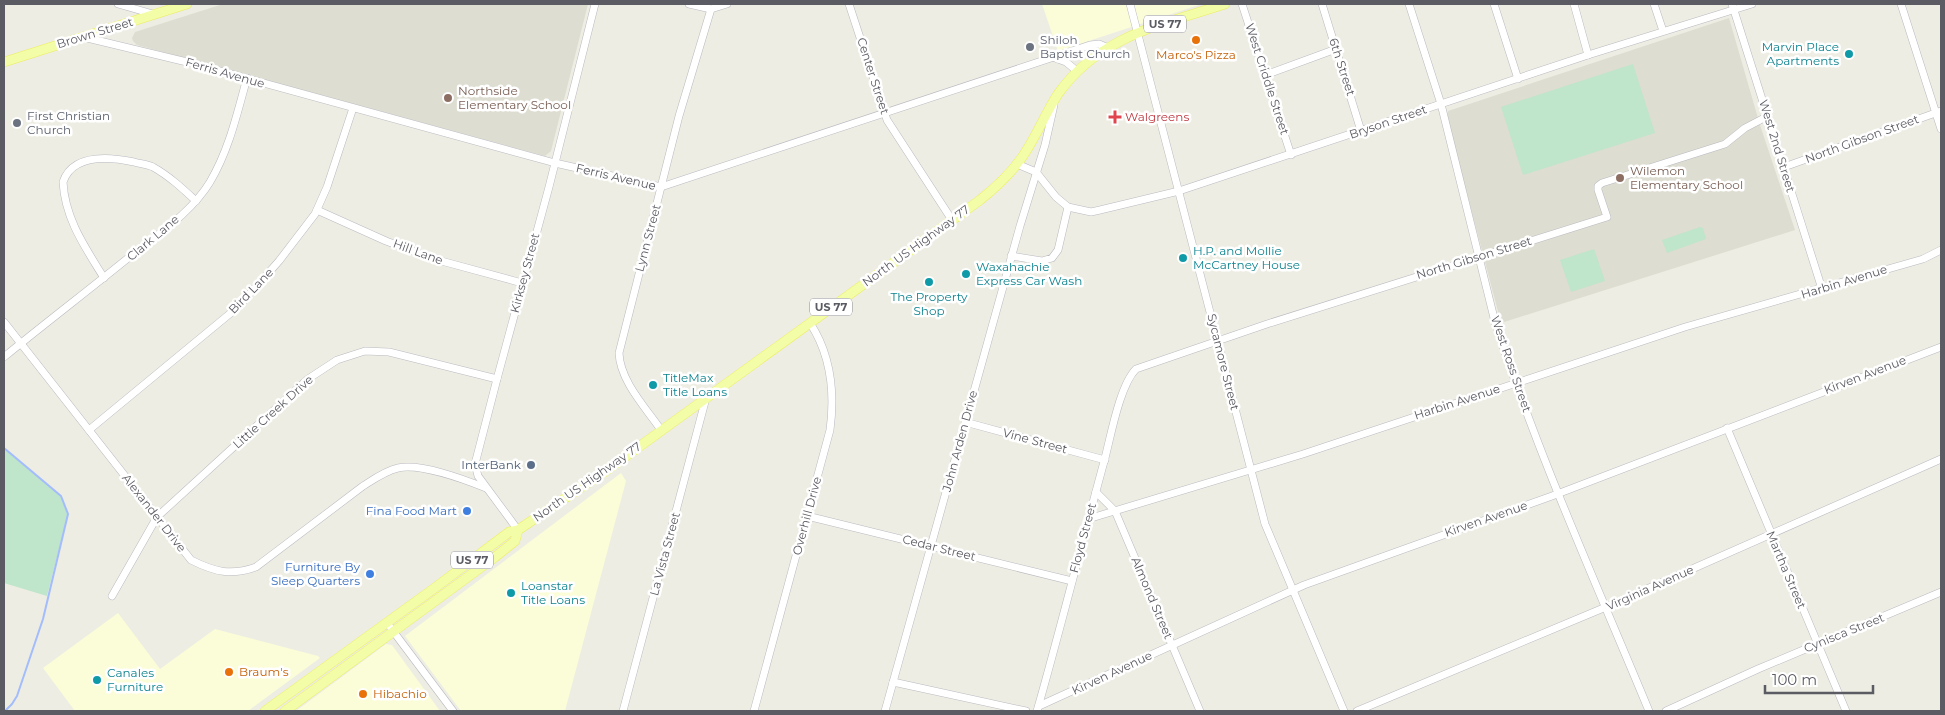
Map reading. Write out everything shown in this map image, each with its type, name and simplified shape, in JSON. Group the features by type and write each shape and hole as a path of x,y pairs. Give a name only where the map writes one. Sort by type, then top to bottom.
{"main road":[{"name":"Brown Street","path":"4,62 187,4"},
{"name":"Ferris Avenue","path":"1106,47 1138,33 1225,4"},
{"name":"North US Highway 77","path":"265,711 509,532 518,530 607,470 995,188 1017,164 1057,96 1077,71 1106,47"},
{"name":"North US Highway 77","path":"285,711 516,541 518,530"}],"street":[{"path":"118,4 153,14"},
{"name":"Kirksey Street","path":"518,530 478,476 475,464 595,4"},
{"path":"689,4 710,10 727,4"},
{"name":"Center Street","path":"849,4 884,114 952,220"},
{"name":"Sycamore Street","path":"1130,4 1265,524 1344,711"},
{"name":"West Criddle Street","path":"1242,4 1291,155"},
{"name":"6th Street","path":"1322,4 1361,131"},
{"name":"West Ross Street","path":"1409,4 1441,104 1495,322 1558,493 1649,711"},
{"path":"1494,4 1518,79"},
{"path":"1574,4 1588,55"},
{"path":"1654,4 1663,32"},
{"name":"Bryson Street","path":"1068,207 1091,212 1180,191 1588,55 1663,32 1733,7 1752,4"},
{"path":"1901,4 1939,112 1941,129"},
{"name":"West 2nd Street","path":"1733,7 1822,289"},
{"name":"Lynn Street","path":"661,430 625,377 619,360 619,353 685,96 710,10"},
{"name":"Ferris Avenue","path":"83,37 247,78 555,163 661,187 1094,44 1106,47"},
{"path":"1265,75 1336,49"},
{"path":"1055,58 1066,62 1077,71"},
{"name":"Clark Lane","path":"4,357 167,228 196,201 209,184 221,160 230,138 247,78"},
{"path":"1036,172 1057,96"},
{"name":"Bird Lane","path":"89,430 238,307 279,261 316,210 327,187 352,108"},
{"name":"North Gibson Street","path":"1784,167 1939,112"},
{"name":"North Gibson Street","path":"1136,369 1218,340 1607,217 1598,186 1725,144 1745,128 1768,116"},
{"path":"104,278 83,246 68,213 63,182 71,168 99,158 120,159 151,166 170,178 196,201"},
{"path":"1012,256 1042,261 1052,258 1058,250 1068,207 1056,197 1036,172 1017,164"},
{"name":"John Arden Drive","path":"884,711 1036,172"},
{"name":"Hill Lane","path":"316,210 386,241 434,259 522,283"},
{"name":"Harbin Avenue","path":"1088,519 1303,454 1516,382 1685,328 1923,259 1941,250"},
{"name":"Alexander Drive","path":"4,322 191,560 209,569 240,572 256,567 363,486 381,474 396,468 406,467 450,475 486,488"},
{"name":"Overhill Drive","path":"754,711 830,430 832,392 826,355 810,322"},
{"name":"Kirven Avenue","path":"1038,709 1292,590 1419,542 1558,493 1941,347"},
{"name":"Little Creek Drive","path":"112,596 157,517 308,379 337,360 365,351 390,352 496,379"},
{"name":"Floyd Street","path":"1038,709 1127,380 1136,369"},
{"name":"La Vista Street","path":"623,711 706,398"},
{"name":"Vine Street","path":"965,422 1104,460"},
{"name":"Martha Street","path":"1727,428 1846,711"},
{"name":"Virginia Avenue","path":"1357,711 1606,607 1941,459"},
{"name":"Almond Street","path":"1096,492 1115,511 1200,711"},
{"name":"Cedar Street","path":"807,516 1072,581"},
{"name":"Cynisca Street","path":"1666,711 1758,669 1941,592"},
{"path":"387,623 454,711"},
{"path":"893,682 1026,711"}],"shaded area":[{"name":"Northside Elementary School","path":"223,4 588,4 551,151 545,156 137,45 133,41 132,38 135,32"},
{"path":"1042,4 1202,4 1058,51"},
{"name":"Wilemon Elementary School","path":"1729,18 1760,125 1795,230 1501,323 1447,117 1448,111"},
{"path":"1633,64 1655,133 1523,175 1501,107"},
{"path":"1700,227 1703,228 1706,239 1667,253 1662,240"},
{"path":"1594,249 1605,281 1571,292 1560,260"},
{"path":"4,448 61,496 68,514 47,596 4,583"},
{"path":"621,473 626,481 565,711 461,711 405,636"},
{"path":"118,613 160,669 215,629 320,658 248,711 75,711 43,668"},
{"path":"386,644 392,645 440,711 296,711"}],"waterway":[{"path":"4,448 61,496 68,514 43,619 17,696 5,711"}],"place":[{"name":"Marco's Pizza","path":"1196,40"},
{"name":"Shiloh Baptist Church","path":"1030,47"},
{"name":"Marvin Place Apartments","path":"1849,54"},
{"name":"Northside Elementary School","path":"448,98"},
{"name":"Walgreens","path":"1115,117"},
{"name":"First Christian Church","path":"17,123"},
{"name":"Wilemon Elementary School","path":"1620,178"},
{"name":"H.P. and Mollie McCartney House","path":"1183,258"},
{"name":"Waxahachie Express Car Wash","path":"966,274"},
{"name":"The Property Shop","path":"929,282"},
{"name":"TitleMax Title Loans","path":"653,385"},
{"name":"InterBank","path":"531,465"},
{"name":"Fina Food Mart","path":"467,511"},
{"name":"Furniture By Sleep Quarters","path":"370,574"},
{"name":"Loanstar Title Loans","path":"511,593"},
{"name":"Braum's","path":"229,672"},
{"name":"Canales Furniture","path":"97,680"},
{"name":"Hibachio","path":"363,694"}]}
